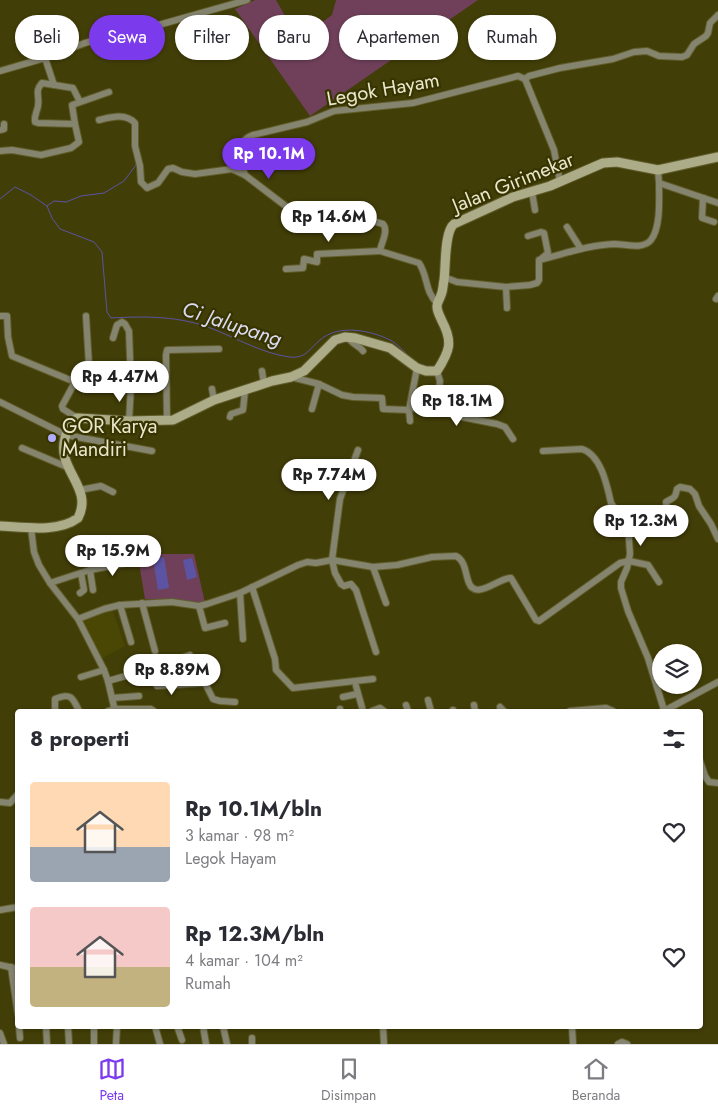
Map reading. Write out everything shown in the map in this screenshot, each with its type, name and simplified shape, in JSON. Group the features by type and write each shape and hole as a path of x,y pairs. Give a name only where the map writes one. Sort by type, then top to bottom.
{"street":[{"path":"79,46 247,0"},
{"name":"Legok Hayam","path":"245,175 239,153 242,143 253,135 307,122 334,111 413,103 518,76 525,79 529,76 560,68 613,59 634,52 647,51 659,56 682,57 687,55 694,44 706,36 710,23 718,15"},
{"path":"0,71 38,60"},
{"path":"46,60 54,85"},
{"path":"525,79 554,150 560,182"},
{"path":"75,124 38,124 35,122 35,111 38,105 37,92 41,84 73,88 80,102"},
{"path":"0,151 12,150 41,155 71,148 80,140 71,106 109,92"},
{"path":"99,120 116,116 130,118 135,123 135,146 140,166 140,182 147,188 158,183 168,169 173,168 194,174 232,169 245,175 296,214 349,214 383,224 386,227 380,251"},
{"name":"Jalan Girimekar","path":"437,303 441,296 448,235 451,227 461,220 513,197 560,182 611,161 658,170 718,157"},
{"path":"539,260 598,245 640,246 649,242 652,238 658,213 658,170"},
{"path":"659,183 718,202"},
{"path":"532,192 535,210"},
{"path":"703,198 702,218 714,222"},
{"path":"567,226 580,249"},
{"path":"528,236 541,232 544,233 548,254 539,260"},
{"path":"286,269 303,268 304,260 318,262 317,254 380,251 419,263 424,272 427,290 437,303 438,311 450,340 449,347 437,371 440,381 437,410"},
{"path":"444,277 457,282 506,287 530,286 539,280 539,260"},
{"path":"506,287 507,308"},
{"path":"0,316 7,316 11,355 76,382 151,387"},
{"path":"86,316 90,382"},
{"path":"113,338 117,325 122,322 126,324 131,386 129,421"},
{"path":"76,382 62,409 77,418 167,421 178,418 214,400 291,377 304,370 334,340 348,337 390,348 417,368 426,371 437,371"},
{"path":"348,337 364,350"},
{"path":"167,421 167,350 219,349"},
{"path":"410,421 410,409 417,368"},
{"path":"262,371 264,384"},
{"path":"291,377 318,384 342,395 360,398 382,398 383,410 437,410 498,424 505,427 513,438"},
{"path":"312,409 318,384"},
{"path":"212,389 214,400"},
{"path":"230,417 232,414 243,410 244,391"},
{"path":"0,402 66,435 152,451"},
{"path":"0,526 31,528 56,526 79,516 83,498 67,467 63,446 66,435 77,418"},
{"path":"22,448 67,467"},
{"path":"543,451 582,449 588,451 593,456 605,482 611,503 622,512 628,526 630,544 629,561 621,582 621,588 628,611 645,650 663,709"},
{"path":"358,450 340,499 333,560 335,573 341,584 344,586 351,584 356,590 376,652"},
{"path":"80,490 101,486 113,492"},
{"path":"628,526 650,529 668,519 666,502 675,497 677,488 680,487 690,489 696,494 699,506 718,539"},
{"path":"31,528 34,552 39,565 50,583 78,619 104,670 112,698 112,709"},
{"path":"50,583 81,572 141,560 148,555 150,547"},
{"path":"78,619 104,608 120,605 172,602 199,606 252,587 298,564 333,560 373,567 397,565 432,557 456,556 463,561 471,588 486,589 507,578 511,578 538,621 620,563 629,561 648,565 659,582"},
{"path":"373,567 386,603"},
{"path":"90,570 93,590"},
{"path":"80,593 84,590 81,572"},
{"path":"252,587 275,659 276,670 293,688 373,679"},
{"path":"240,592 243,639"},
{"path":"142,603 154,651"},
{"path":"120,605 131,642"},
{"path":"199,606 205,628 225,623"},
{"path":"108,681 190,655"},
{"path":"150,669 157,686 205,683 210,695 215,700 235,702"},
{"path":"81,677 104,670"},
{"path":"674,709 718,682"},
{"path":"356,686 363,709"},
{"path":"342,697 357,694"},
{"path":"112,698 139,696"},
{"path":"55,709 55,699 71,697 78,709"},
{"path":"428,700 430,709"},
{"path":"594,709 608,709"},
{"path":"703,770 709,782 718,783"},
{"path":"0,796 4,803 10,802 15,797"},
{"path":"0,910 15,908"},
{"path":"0,965 14,968"},
{"path":"19,1029 20,1038"},
{"path":"46,1029 47,1044"},
{"path":"68,1029 69,1044"},
{"path":"94,1029 94,1044"},
{"path":"116,1044 117,1029"},
{"path":"156,1029 160,1044"},
{"path":"178,1029 182,1040"},
{"path":"204,1029 206,1044"},
{"path":"224,1029 227,1044"},
{"path":"383,1029 384,1044"},
{"path":"572,1029 573,1044"},
{"path":"0,1033 4,1044"},
{"path":"618,1044 622,1042 627,1044"}],"shaded area":[{"path":"255,0 276,0 284,15 259,15 259,43 249,29 249,15 239,15 235,9"},
{"path":"336,0 478,0 456,15 339,15 339,60 391,60 310,116 271,60 329,60 329,17 332,15"},
{"path":"150,554 194,554 205,603 145,599 139,563"},
{"path":"164,557 169,588 158,590 153,559"},
{"path":"192,558 197,577 187,580 183,560"},
{"path":"112,609 125,646 101,659 81,621"}],"waterway":[{"path":"47,206 54,201 66,202 81,196 104,193 124,181 136,165"},
{"name":"Ci Jalupang","path":"0,199 15,187 47,206 52,218 60,229 94,242 102,252 107,312 111,318 150,317 176,319 213,329 260,349 289,357 303,355 327,335 345,330 364,331 393,341 410,357"},
{"name":"Ci Jalupang","path":"417,363 430,367"}],"place":[{"name":"GOR Karya Mandiri","path":"52,438"}]}
